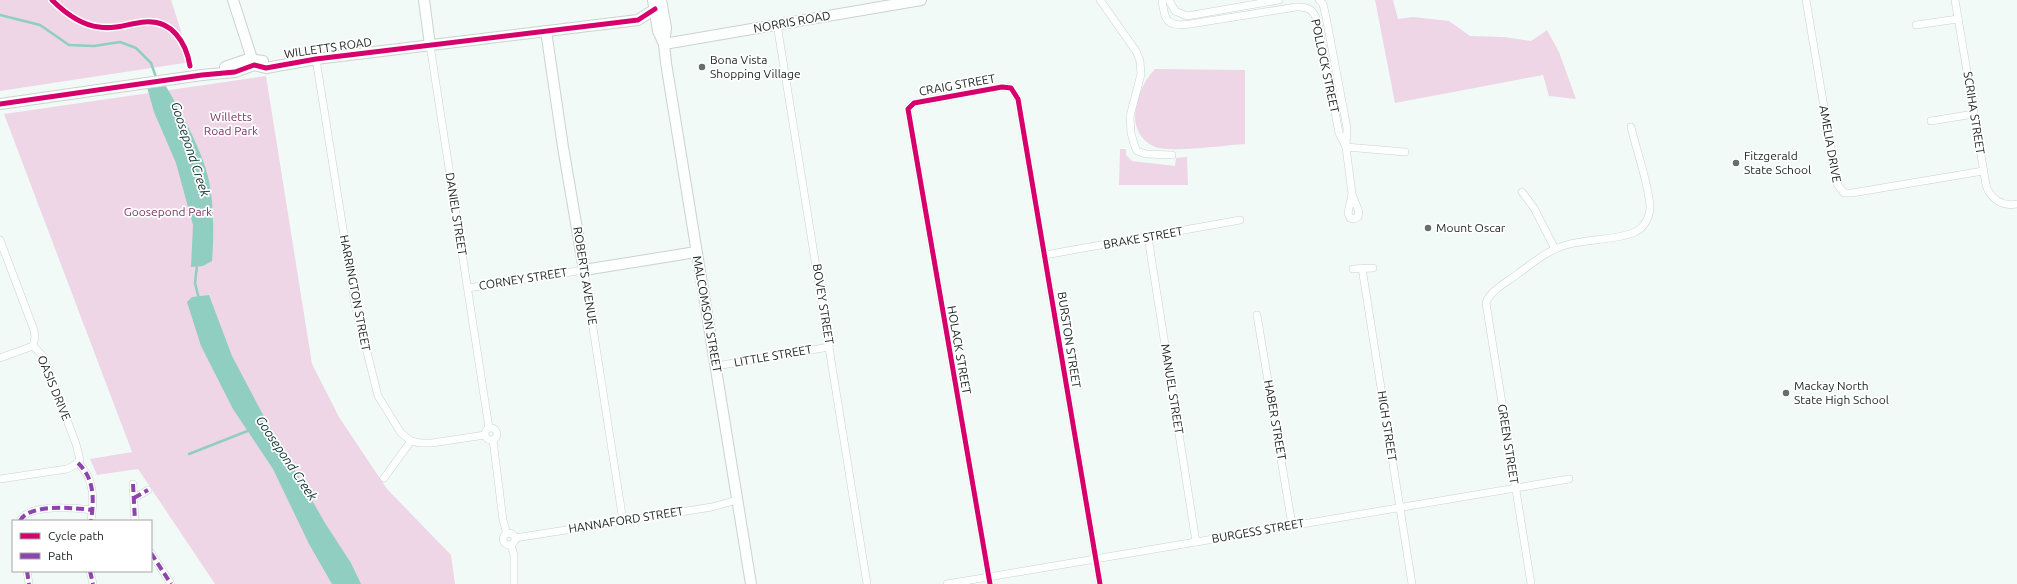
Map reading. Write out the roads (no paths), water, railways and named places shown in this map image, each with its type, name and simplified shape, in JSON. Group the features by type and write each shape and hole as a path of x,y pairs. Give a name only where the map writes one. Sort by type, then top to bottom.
{"street":[{"path":"0,104 202,75 253,62 233,0"},
{"name":"DANIEL STREET","path":"424,0 468,288 487,432 494,428 496,431 496,437 493,440"},
{"name":"MALCOMSON STREET","path":"661,0 666,28 664,44 696,252 751,584"},
{"name":"NORRIS ROAD","path":"664,44 921,0"},
{"path":"1100,0 1136,51 1140,62 1140,74 1130,116 1131,135 1135,149 1138,152 1152,155 1172,155"},
{"path":"1162,0 1165,19 1169,23 1178,25 1180,15"},
{"path":"1169,0 1173,9 1180,15 1198,14 1279,0"},
{"name":"POLLOCK STREET","path":"1319,0 1325,10 1348,131 1346,147 1352,194"},
{"name":"AMELIA DRIVE","path":"1806,0 1837,184 1840,190 1844,193 1852,193 1983,171"},
{"name":"SCRIHA STREET","path":"1955,0 1986,188 1992,196 2007,204 2017,204"},
{"path":"1271,1 1273,10"},
{"name":"POLLOCK STREET","path":"1178,25 1236,17 1273,10 1296,3 1308,8 1315,14 1326,62 1339,133 1346,147"},
{"name":"WILLETTS ROAD","path":"253,62 283,64 638,20 654,4"},
{"name":"MALCOMSON STREET","path":"654,4 658,31 664,44"},
{"path":"1234,7 1236,17"},
{"path":"1315,14 1325,10"},
{"path":"1198,14 1200,23"},
{"path":"1916,26 1958,18"},
{"name":"BOVEY STREET","path":"777,24 867,584"},
{"name":"ROBERTS AVENUE","path":"546,31 563,147 584,270 623,521"},
{"path":"1321,38 1330,37"},
{"name":"HARRINGTON STREET","path":"316,59 354,304 365,350 378,396 401,433 412,441"},
{"path":"1326,62 1335,61"},
{"path":"1330,85 1339,83"},
{"name":"CRAIG STREET","path":"909,119 908,109 914,103 1002,87 1011,88 1018,99"},
{"name":"BURSTON STREET","path":"1018,99 1100,584"},
{"path":"1931,121 1974,114"},
{"name":"HOLACK STREET","path":"909,119 989,580"},
{"path":"1522,192 1544,226 1555,249 1587,240 1636,232 1644,226 1648,217 1649,200 1631,127"},
{"path":"1346,147 1404,152"},
{"name":"BRAKE STREET","path":"1045,254 1240,220"},
{"name":"MANUEL STREET","path":"1148,237 1196,542"},
{"name":"OASIS DRIVE","path":"1,245 34,330 35,337 33,346 43,356 78,452 78,463"},
{"name":"GREEN STREET","path":"1531,584 1486,303 1491,294 1538,258 1555,249"},
{"name":"CORNEY STREET","path":"468,288 696,252"},
{"name":"HIGH STREET","path":"1362,268 1412,584"},
{"path":"1353,269 1373,268"},
{"name":"HABER STREET","path":"1257,314 1292,525"},
{"path":"0,358 33,346"},
{"name":"LITTLE STREET","path":"716,366 830,347"},
{"path":"384,478 412,441 432,444 487,432 487,439 493,440 504,524 507,534 504,537 504,540 507,545 513,541 514,584"},
{"path":"0,479 67,469 78,463 88,478 94,499 91,520"},
{"name":"BURGESS STREET","path":"947,584 989,580 1096,559 1569,478"},
{"path":"133,484 135,520"},
{"path":"134,498 148,490"},
{"name":"HANNAFORD STREET","path":"513,541 712,507 737,500"},
{"path":"20,520 22,516 29,512 55,508 92,510"},
{"path":"152,555 171,584"},
{"path":"27,572 29,584"},
{"path":"90,572 93,584"}],"water":[{"path":"164,83 184,118 202,157 209,181 213,221 212,261 203,266 191,267 193,225 176,163 154,112 147,87"},
{"path":"209,295 232,356 262,413 325,523 351,563 361,584 332,584 309,544 273,469 233,409 201,346 187,302 192,297"}],"waterway":[{"name":"Goosepond Creek","path":"0,15 40,25 69,45 94,46 120,42 136,48 151,63 157,80"},
{"name":"Goosepond Creek","path":"197,265 195,283 199,299"},
{"path":"189,454 250,430"}],"place":[{"name":"Bona Vista Shopping Village","path":"702,67"},
{"name":"Fitzgerald State School","path":"1736,163"},
{"name":"Mount Oscar","path":"1428,228"},
{"name":"Mackay North State High School","path":"1786,393"}],"park label":[{"name":"Willetts Road Park","path":"231,124"},
{"name":"Goosepond Park","path":"168,212"}]}
